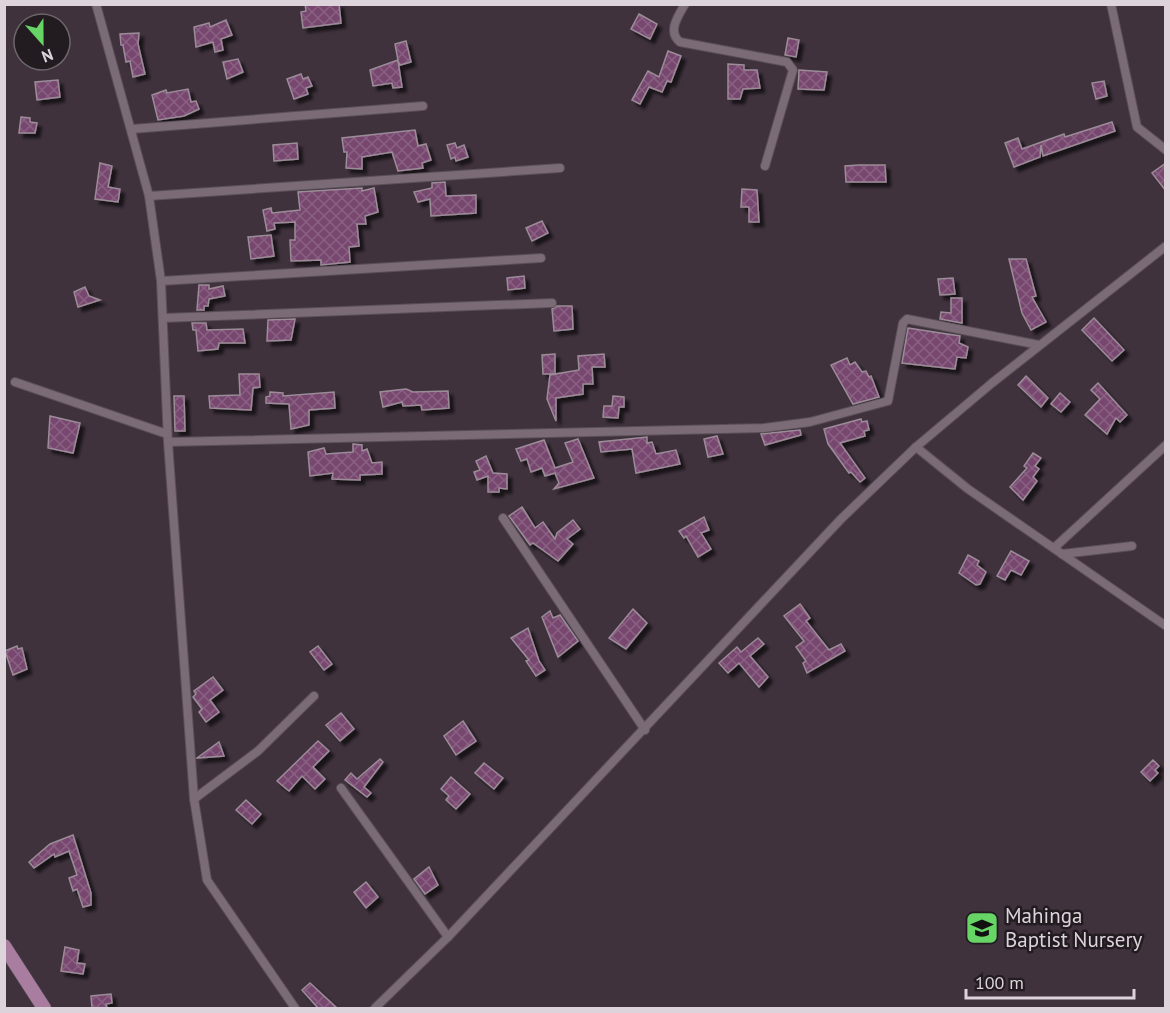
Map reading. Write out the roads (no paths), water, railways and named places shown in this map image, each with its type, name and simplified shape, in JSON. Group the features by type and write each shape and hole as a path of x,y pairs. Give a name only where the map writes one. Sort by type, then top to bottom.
{"main road":[{"path":"4,946 44,1008"}],"street":[{"path":"96,4 149,196 161,281 167,438 194,799 207,879 295,1008"},
{"path":"685,4 672,31 674,37 680,42 787,62 792,65 793,70 765,166"},
{"path":"1111,4 1137,127 1166,150"},
{"path":"132,129 423,106"},
{"path":"149,196 560,168"},
{"path":"375,1008 448,937 841,519 916,447 1039,345 1166,246"},
{"path":"161,281 541,258"},
{"path":"163,318 552,303"},
{"path":"15,382 167,438 764,428 810,422 888,401 903,323 907,320 1039,345"},
{"path":"1054,548 1166,445"},
{"path":"916,447 968,489 1166,626"},
{"path":"503,518 645,730"},
{"path":"1062,554 1132,546"},
{"path":"194,799 258,751 314,696"},
{"path":"341,788 448,937"}],"place":[{"name":"Mahinga Baptist Nursery","path":"982,928"}]}
